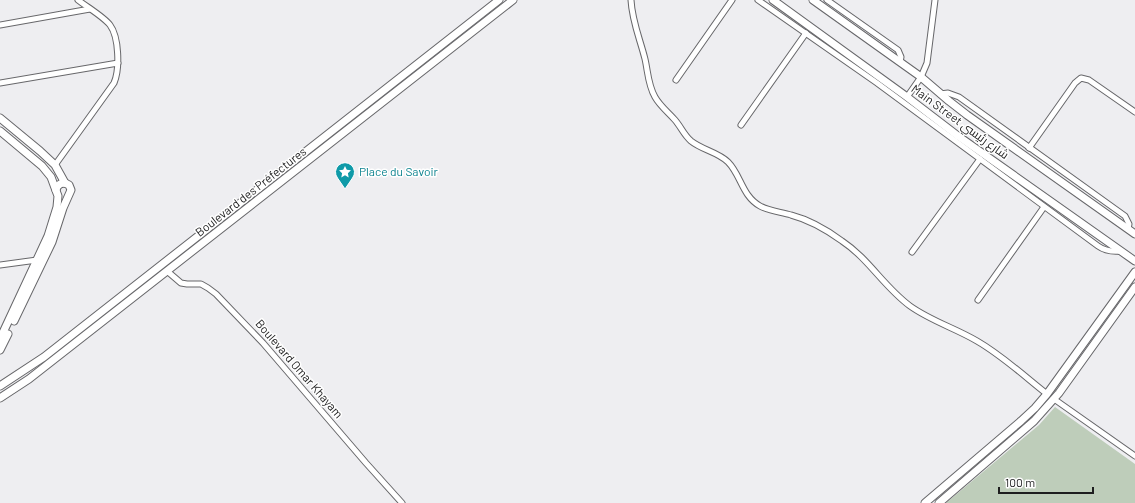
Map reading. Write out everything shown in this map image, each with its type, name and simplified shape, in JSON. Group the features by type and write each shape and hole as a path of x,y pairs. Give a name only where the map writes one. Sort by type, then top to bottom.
{"street":[{"path":"54,165 114,83 117,76 118,63 116,43 111,25 78,0"},
{"name":"Boulevard des Préfectures","path":"0,386 44,357 499,0"},
{"name":"Boulevard des Préfectures","path":"0,398 29,379 513,0"},
{"path":"631,0 635,26 644,56 650,87 654,97 674,118 684,134 701,147 721,156 729,163 735,171 744,191 751,199 764,208 809,221 844,242 862,257 889,288 911,307 989,348 1047,394"},
{"path":"676,80 732,0"},
{"path":"758,0 877,83 1044,207 1102,248 1111,251 1121,251"},
{"name":"Main Street شارع رئيسي","path":"773,0 907,97 958,136 1135,261"},
{"name":"Main Street شارع رئيسي","path":"813,0 921,77 967,115 1135,234"},
{"path":"827,0 898,50 901,54 900,62"},
{"path":"907,97 921,77 927,63 935,0"},
{"path":"0,25 90,9"},
{"path":"741,125 806,33"},
{"path":"0,83 118,63"},
{"path":"1029,148 1075,83 1081,78 1089,80 1135,112"},
{"path":"940,94 948,93 958,97 1125,216 1129,224 1128,229"},
{"path":"0,118 40,151 54,165 65,183 69,185 72,190 68,197 52,242 0,350"},
{"path":"0,131 42,166 51,177 57,193 62,198 68,197"},
{"path":"306,151 312,158"},
{"path":"912,252 980,159"},
{"path":"0,339 48,236 57,207 58,185 65,183"},
{"path":"978,300 1044,207"},
{"path":"0,265 37,260"},
{"path":"166,262 169,270"},
{"name":"Boulevard Omar Khayam","path":"169,270 181,283 201,284 216,294 263,343 402,503"},
{"path":"925,503 1025,418 1047,394 1135,272"},
{"path":"938,503 1031,424 1054,399 1135,286"},
{"path":"1054,399 1135,456"}],"green space":[{"path":"1055,407 1135,464 1135,503 946,503 1039,425"}],"place":[{"name":"Place du Savoir","path":"345,189"}]}
